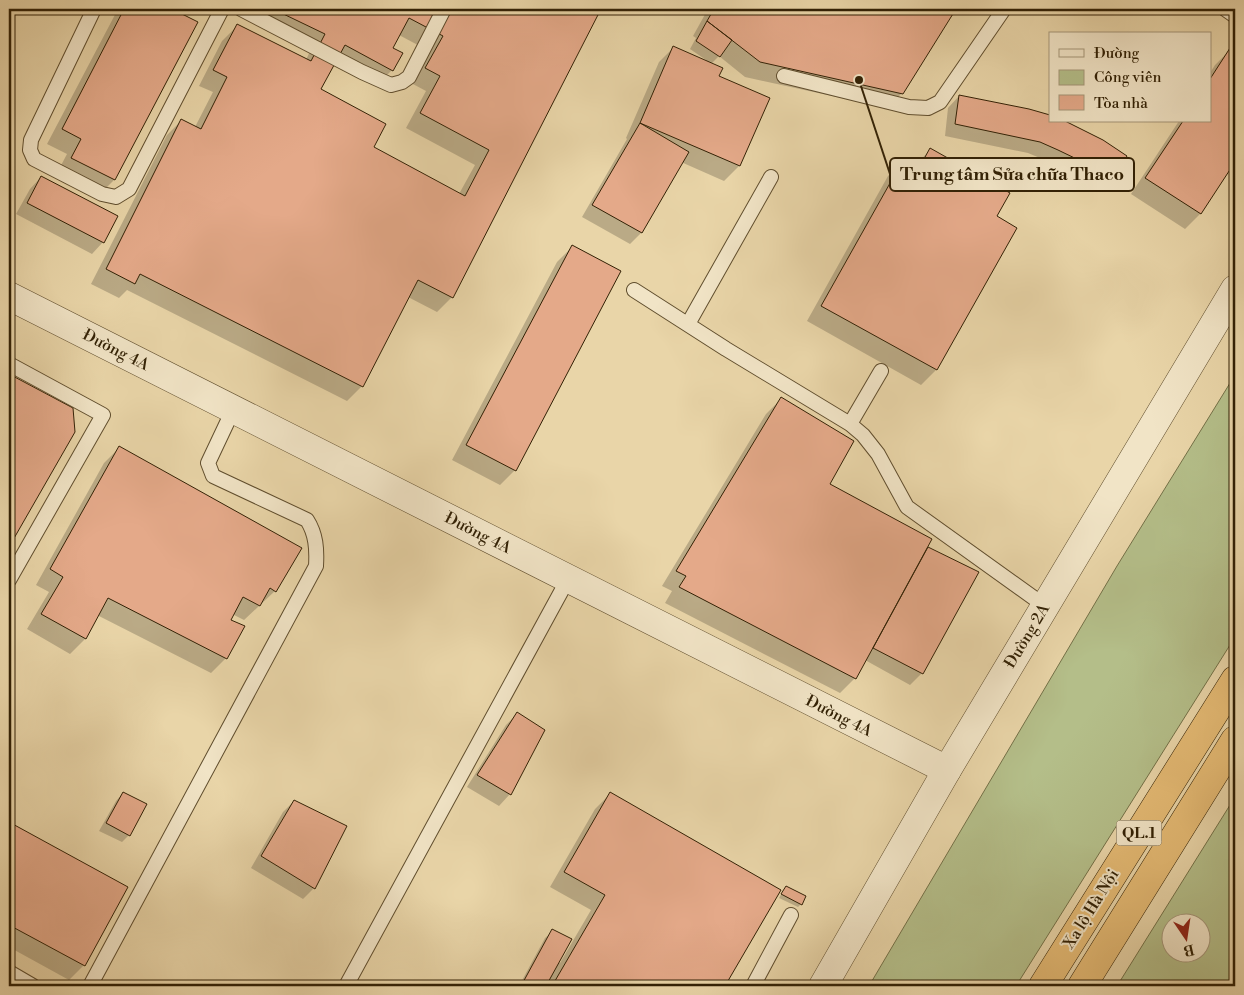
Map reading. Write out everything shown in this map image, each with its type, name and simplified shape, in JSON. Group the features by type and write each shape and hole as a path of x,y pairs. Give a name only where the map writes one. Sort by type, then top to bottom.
{"highway":[{"name":"Xa lộ Hà Nội","path":"1043,986 1235,680"},
{"name":"Xa lộ Hà Nội","path":"1082,986 1235,740"}],"street":[{"name":"Đường 2A","path":"823,986 947,770 1235,289"},
{"name":"Đường 4A","path":"9,296 947,770"}],"lane":[{"path":"94,9 31,140 30,150 34,159 102,194 116,197 129,189 222,9"},
{"path":"241,9 362,72 391,85 402,82 409,77 444,9"},
{"path":"784,76 909,107 928,108 940,102 1004,9"},
{"path":"1225,9 1235,16"},
{"path":"688,324 772,177"},
{"path":"634,290 726,349 850,424 863,435 878,454 907,507 1045,606"},
{"path":"9,364 103,415 9,580"},
{"path":"850,424 881,371"},
{"path":"90,986 316,566 317,547 312,528 307,520 213,476 208,463 233,410"},
{"path":"346,986 568,579"},
{"path":"753,986 791,915"},
{"path":"9,972 33,986"}],"green space":[{"path":"1235,375 1235,637 1016,986 869,986 1117,566"},
{"path":"1235,797 1235,986 1117,986 1162,914 1162,962 1212,962 1212,912 1163,912"}],"building":[{"path":"124,9 172,9 198,22 115,180 71,158 81,139 62,129"},
{"path":"273,9 462,9 471,13 473,9 601,9 453,298 418,280 363,387 140,274 135,284 106,269 181,119 201,129 227,77 213,70 237,24 311,61 325,34","holes":["409,18 443,36 425,68 440,76 420,113 489,150 465,196 374,147 386,124 321,89 345,45 393,71 403,53 393,48"]},
{"path":"714,9 956,9 903,94 760,62 707,21"},
{"path":"707,21 732,40 720,57 696,41"},
{"path":"673,46 723,68 719,76 770,98 740,166 640,123"},
{"path":"1230,48 1235,51 1235,162 1201,214 1145,178 1182,122 1212,122 1212,76"},
{"path":"959,95 1049,115 1049,122 1067,122 1103,140 1127,156 1114,177 1040,142 955,124"},
{"path":"640,123 689,152 642,233 592,205"},
{"path":"930,148 1010,193 997,216 1017,228 937,370 821,306 903,160 919,168"},
{"path":"41,176 118,216 104,243 27,203"},
{"path":"572,245 621,271 516,471 466,445"},
{"path":"9,374 73,408 75,432 9,547"},
{"path":"781,397 854,441 830,484 932,539 856,679 679,587 686,576 676,571"},
{"path":"119,446 302,548 276,592 270,588 260,606 243,597 231,620 245,626 227,659 108,598 86,639 41,614 63,577 50,569"},
{"path":"928,547 979,572 923,674 873,648"},
{"path":"517,712 545,730 511,795 477,775"},
{"path":"123,792 147,804 130,836 106,823"},
{"path":"610,792 781,890 725,986 552,986 605,895 564,872"},
{"path":"294,800 347,826 315,889 261,856"},
{"path":"9,822 128,887 85,966 9,925"},
{"path":"786,886 806,896 802,905 781,894"},
{"path":"552,929 572,939 546,986 521,986"}],"place":[{"name":"Trung tâm Sửa chữa Thaco","path":"859,80"}]}
